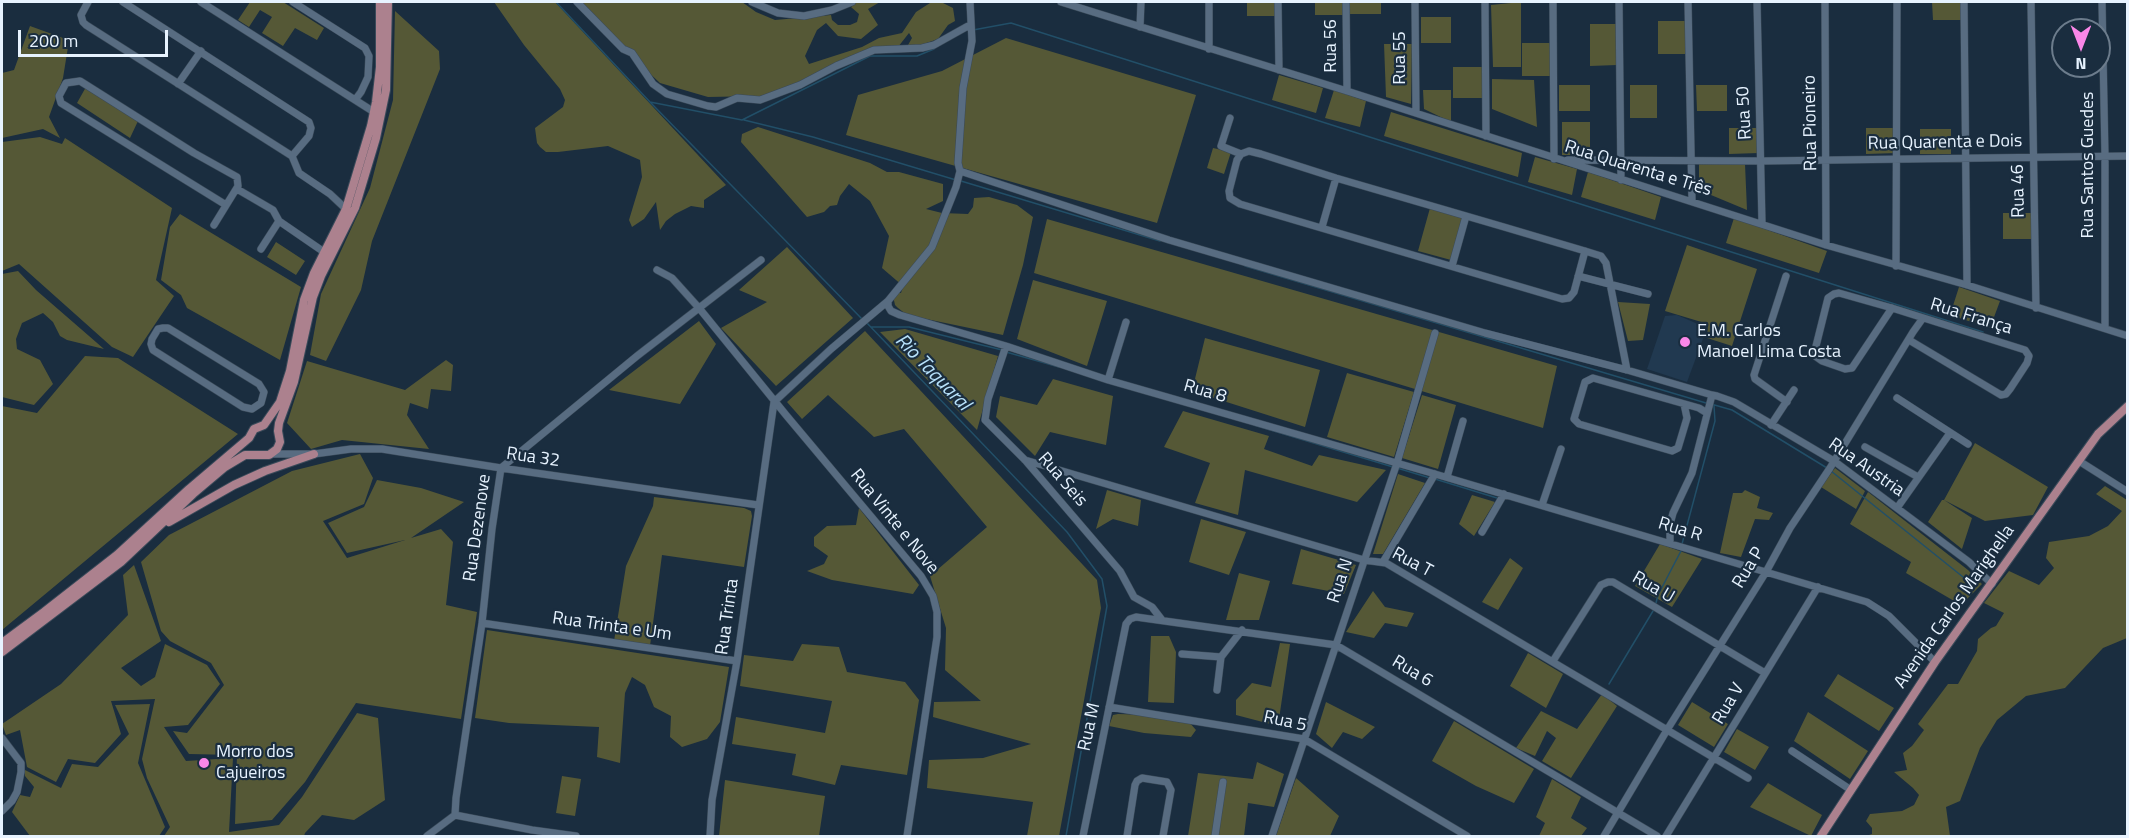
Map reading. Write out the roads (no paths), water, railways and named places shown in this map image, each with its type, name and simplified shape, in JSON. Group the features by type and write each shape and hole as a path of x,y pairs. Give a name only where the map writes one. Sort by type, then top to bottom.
{"main road":[{"path":"264,425 276,408 287,381 304,300 324,252 346,209 374,112 380,56 380,2"},
{"path":"2,652 112,569 225,467 240,457 272,453 277,448 316,287 351,216 376,138 386,90 388,2"},
{"name":"Avenida Carlos Marighella","path":"1821,837 1935,662 2098,434 2127,406"},
{"path":"2,643 117,555 209,471 249,438 254,429 264,425 270,426 279,435"},
{"path":"249,438 251,448 262,455"},
{"path":"149,536 234,485 265,471 314,454"}],"street":[{"path":"88,2 81,15 82,22 292,156 299,173 330,194 346,209"},
{"path":"123,2 309,122 311,128 309,135 292,156"},
{"path":"201,2 374,112"},
{"path":"293,2 364,48 369,56 368,77 355,100"},
{"path":"577,2 622,49 632,53 653,84 667,94 716,107 737,99 760,100 874,50 922,48 934,45 968,26 971,32"},
{"path":"752,2 778,13 804,16 832,10 852,2"},
{"path":"774,402 888,301 932,247 960,171 958,163 963,88 971,45 970,2"},
{"name":"Rua Quarenta e Três","path":"1061,2 1826,245 1966,285 2127,336"},
{"path":"1140,27 1141,2"},
{"path":"1209,2 1209,49"},
{"path":"1278,2 1278,70"},
{"name":"Rua 56","path":"1346,2 1347,91"},
{"name":"Rua 55","path":"1415,2 1416,113"},
{"path":"1485,2 1486,136"},
{"path":"1553,2 1557,160 1692,160"},
{"path":"1619,2 1621,180"},
{"path":"1688,2 1692,201"},
{"name":"Rua 50","path":"1757,2 1762,223"},
{"name":"Rua Pioneiro","path":"1825,2 1826,245"},
{"path":"1896,266 1897,2"},
{"path":"1964,2 1966,285"},
{"name":"Rua 46","path":"2031,2 2036,308"},
{"name":"Rua Santos Guedes","path":"2102,2 2105,328"},
{"path":"178,84 201,51"},
{"path":"214,225 237,189 239,183 237,177 194,153 80,81 70,81 64,87 60,96 61,103 226,205"},
{"path":"1230,118 1221,146 1240,154 1249,151 1262,154 1601,256 1604,260 1628,370"},
{"path":"1240,154 1229,191 1233,201 1562,299 1572,296 1585,251"},
{"name":"Rua Quarenta e Dois","path":"1692,160 2127,156"},
{"name":"Rua Austria","path":"960,171 1169,240 1485,333 1628,370 1711,398 1734,402 1772,424 1897,508 1969,562 1992,584"},
{"path":"1322,227 1336,178"},
{"path":"237,189 273,210 279,221 324,252"},
{"path":"1452,266 1466,216"},
{"path":"261,249 279,221"},
{"name":"Rua Dezenove","path":"455,815 501,468 761,260"},
{"name":"Rua Vinte e Nove","path":"657,270 672,278 699,308 774,402 921,576 933,596 937,612 937,637 907,837"},
{"path":"1578,276 1647,294"},
{"path":"1786,276 1754,375 1755,379 1787,402"},
{"name":"Rua França","path":"1892,308 1852,368 1845,369 1822,361 1815,356 1822,320 1830,296 1839,293 1892,308 2025,350 2028,351 2029,356 2027,363 2006,394 2001,395 1909,340"},
{"name":"Rua 8","path":"888,301 891,310 900,315 1005,350 1396,466"},
{"path":"1909,314 1913,332"},
{"name":"Rua P","path":"1604,837 1667,730 1766,572 1790,528 1923,318"},
{"path":"1108,380 1126,322"},
{"path":"168,328 259,384 264,392 261,403 252,409 243,407 153,350 152,339 158,329 168,328"},
{"name":"Rua N","path":"1272,837 1396,466 1435,333"},
{"name":"Rua Seis","path":"1005,350 988,399 985,420 1025,460 1120,571 1134,597 1152,607 1162,620"},
{"path":"1699,408 1691,412 1687,418 1678,448 1672,451 1579,424 1574,419 1585,382 1588,379 1599,379 1699,408 1708,411"},
{"path":"1772,424 1794,390"},
{"path":"1670,543 1670,524 1673,513 1692,473 1711,398"},
{"path":"1897,398 1968,444"},
{"name":"Rua Trinta","path":"710,837 712,800 737,661 774,402"},
{"path":"261,403 276,408"},
{"path":"1684,404 1687,418"},
{"path":"1447,477 1463,421"},
{"path":"1897,508 1950,433"},
{"path":"279,435 293,451 304,454"},
{"path":"1865,447 1918,477"},
{"name":"Rua 32","path":"262,455 382,449 758,505"},
{"path":"1542,505 1561,449"},
{"name":"Rua T","path":"1025,460 1364,560 1383,562 1748,778"},
{"path":"2079,461 2127,492"},
{"name":"Rua R","path":"1396,466 1433,477 1447,477 1868,602 1879,607 1935,662"},
{"path":"1383,562 1433,477"},
{"path":"1482,532 1504,494"},
{"name":"Rua U","path":"1553,661 1601,585 1613,582 1765,673"},
{"name":"Rua V","path":"1666,837 1818,587"},
{"name":"Rua 6","path":"1126,624 1130,619 1136,617 1242,630 1336,645 1657,837"},
{"name":"Rua Trinta e Um","path":"482,623 737,661"},
{"name":"Rua M","path":"1083,837 1126,624"},
{"path":"1217,690 1221,657 1242,630"},
{"path":"1182,654 1221,657"},
{"name":"Rua 5","path":"1109,707 1304,739 1467,837"},
{"path":"2,738 21,764 17,792 2,811"},
{"path":"1792,752 1851,790"},
{"path":"1127,837 1135,785 1142,778 1167,782 1171,790 1163,837"},
{"path":"1215,837 1223,782"},
{"path":"427,837 455,815 530,833 576,837"}],"waterway":[{"name":"Rio Taquaral","path":"556,2 650,102 862,319"},
{"path":"973,30 1011,23 1983,332"},
{"path":"650,102 742,120 870,56 917,56 934,49"},
{"path":"744,120 813,137 956,180"},
{"path":"961,181 1160,241"},
{"path":"1245,266 1706,403"},
{"name":"Rio Taquaral","path":"866,322 1067,532 1102,579 1107,606 1066,836"},
{"path":"871,327 909,327 1002,350"},
{"path":"1006,352 1059,367"},
{"path":"1711,404 1732,410 1827,468"},
{"path":"1682,544 1715,421 1714,406"},
{"path":"1254,425 1393,467"},
{"path":"1397,468 1430,478"},
{"path":"1831,471 1973,585"},
{"path":"1435,479 1497,498"},
{"path":"1656,603 1682,549"},
{"path":"1609,684 1653,611"}],"place":[{"name":"E.M. Carlos Manoel Lima Costa","path":"1685,342"},
{"name":"Morro dos Cajueiros","path":"204,763"}]}
